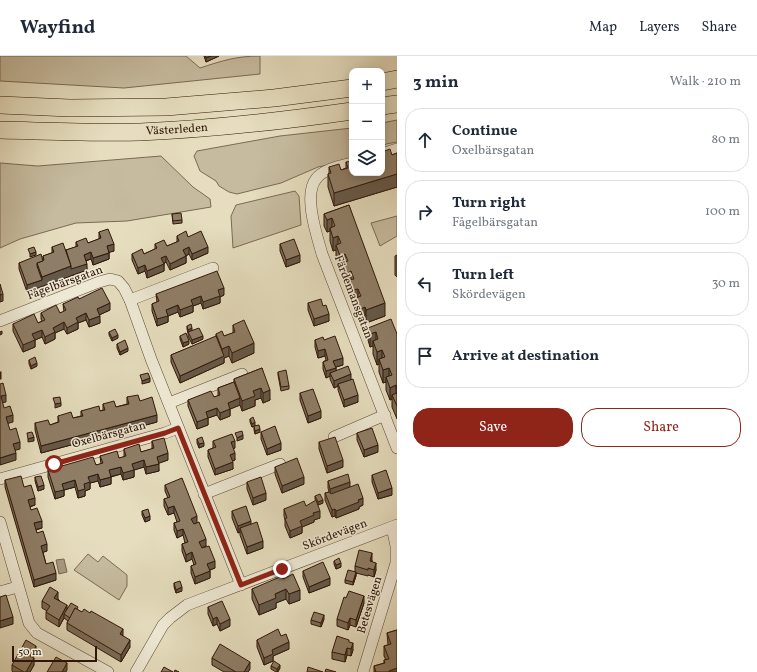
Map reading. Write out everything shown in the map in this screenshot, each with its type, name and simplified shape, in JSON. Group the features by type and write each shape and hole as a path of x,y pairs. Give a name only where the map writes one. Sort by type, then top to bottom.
{"highway":[{"path":"385,81 397,79"},
{"name":"Västerleden","path":"0,105 70,108 166,107 274,98 349,88"},
{"path":"385,106 397,104"},
{"name":"Västerleden","path":"0,130 140,132 248,124 349,111"}],"street":[{"path":"385,153 397,149"},
{"name":"Färdemansgatan","path":"349,164 325,172 316,178 312,186 311,198 313,217 322,254 397,448"},
{"path":"130,300 213,268"},
{"name":"Fågelbärsgatan","path":"0,321 99,282 110,280 118,281 124,288 130,300 151,359 241,585"},
{"path":"169,403 242,374"},
{"path":"334,436 385,415"},
{"name":"Oxelbärsgatan","path":"0,479 165,433 178,428"},
{"path":"204,494 280,464"},
{"path":"0,522 17,587 31,627 37,633 108,672"},
{"name":"Skördevägen","path":"136,672 163,625 187,605 395,526 396,546"},
{"name":"Betesvägen","path":"363,672 396,563 396,546"},
{"path":"0,592 17,587"}],"shaded area":[{"path":"0,56 186,56 200,68 229,59 260,56 260,74 124,88 0,81"},
{"path":"397,120 397,142 385,145 385,122"},
{"path":"349,128 349,161 318,167 281,183 237,194 229,192 219,186 216,181 200,171 194,156 197,151 280,136"},
{"path":"161,156 193,187 210,199 211,207 127,221 76,223 20,239 0,248 0,163 38,166"},
{"path":"295,191 299,196 301,225 233,248 231,216 236,205"},
{"path":"397,216 397,236 380,246 371,223"},
{"path":"88,554 98,562 103,556 127,575 127,586 119,600 74,570"},
{"path":"64,559 67,572 59,574 56,560"}],"building":[{"path":"390,149 392,155 397,153 397,174 334,193 328,174 331,173 329,167 339,164 341,170 348,168 346,162 349,162 349,176 385,176 385,151"},
{"path":"349,205 385,303 366,310 365,307 360,309 356,298 361,296 358,289 353,290 349,280 354,279 351,271 346,274 342,263 348,261 345,254 340,256 336,245 341,243 338,236 333,238 330,228 335,226 332,218 327,220 324,214"},
{"path":"181,213 182,220 173,221 172,214"},
{"path":"108,229 114,244 107,246 109,253 93,258 91,252 84,255 87,264 71,269 66,250 78,246 76,242 86,238 88,243 101,238 99,232"},
{"path":"186,231 188,237 201,231 208,247 192,254 189,247 183,250 186,256 170,264 166,256 161,258 164,264 147,271 145,265 138,268 132,254 142,249 144,254 157,248 155,244 164,240 167,246 179,241 177,236"},
{"path":"294,239 300,255 286,260 280,244"},
{"path":"63,243 71,266 42,277 37,263 44,260 43,256 54,252 52,247"},
{"path":"34,247 36,252 30,254 28,249"},
{"path":"41,254 43,261 37,263 37,266 42,280 27,285 19,263"},
{"path":"217,271 224,288 218,290 220,296 203,302 201,296 191,300 193,305 180,310 178,305 166,310 168,316 157,319 152,304 159,301 156,294"},
{"path":"0,284 3,294 0,295"},
{"path":"102,288 110,303 97,309 100,316 89,320 86,313 76,318 78,322 67,328 64,322 53,328 55,332 45,337 42,330 32,334 35,340 23,345 13,324 34,314 38,323 45,320 41,313 56,305 60,313 66,310 63,304 78,297 79,299"},
{"path":"321,299 323,306 326,305 329,314 314,319 308,303"},
{"path":"391,319 397,334 397,389 396,385 390,388 386,377 392,375 389,368 383,370 379,359 385,357 382,350 377,352 373,341 378,339 376,332 370,334 368,328"},
{"path":"244,320 254,343 232,353 229,346 222,349 216,334 222,331 224,336 235,332 233,325"},
{"path":"191,324 192,328 188,330 187,326"},
{"path":"199,328 203,336 192,340 188,332"},
{"path":"115,329 118,335 112,338 109,332"},
{"path":"186,333 189,341 183,343 180,336"},
{"path":"216,336 224,356 180,376 171,355"},
{"path":"335,336 343,358 333,361 336,368 326,371 323,362 328,360 325,349 318,351 315,340 323,337 324,340"},
{"path":"125,340 128,348 120,352 117,344"},
{"path":"35,357 37,363 31,366 29,360"},
{"path":"348,366 351,374 334,381 330,373"},
{"path":"262,368 270,390 263,393 261,388 253,391 255,396 242,401 234,379"},
{"path":"286,370 289,386 281,387 278,372"},
{"path":"148,373 150,378 142,381 140,375"},
{"path":"353,379 358,395 344,400 338,384"},
{"path":"234,382 240,398 228,403 230,409 220,413 217,408 206,412 208,418 197,422 188,400 211,391 214,397 220,395 218,388"},
{"path":"3,383 6,395 1,396 4,408 10,406 13,415 6,417 10,430 16,428 20,442 13,444 16,453 0,458 0,384"},
{"path":"313,389 321,411 308,416 300,393"},
{"path":"397,393 397,406 392,395"},
{"path":"138,395 140,401 152,397 157,415 41,446 35,423 48,420 50,425 59,422 58,416 71,412 73,418 83,416 81,411 99,406 100,411 105,410 103,404 114,401 116,407 129,404 127,397"},
{"path":"60,397 61,403 55,404 53,398"},
{"path":"253,417 255,422 252,424 250,419"},
{"path":"259,425 260,429 255,431 254,426"},
{"path":"275,426 281,443 267,449 261,432"},
{"path":"372,428 378,445 364,450 357,433"},
{"path":"242,431 243,435 237,438 235,433"},
{"path":"32,432 34,437 28,439 27,433"},
{"path":"232,434 235,441 231,442 235,453 230,455 233,462 215,469 208,450 216,447 213,441"},
{"path":"202,437 204,443 199,444 197,439"},
{"path":"335,437 343,460 327,466 319,442"},
{"path":"164,438 168,453 157,457 159,464 146,467 144,460 132,464 134,470 123,473 121,467 109,470 111,477 100,480 98,474 88,477 90,482 84,484 85,489 78,491 75,480 62,484 64,490 55,492 48,470 93,457 96,465 103,463 100,456 117,451 119,458 126,456 124,449 139,444 141,452 154,448 152,441"},
{"path":"297,458 304,477 282,486 275,467"},
{"path":"386,470 392,488 378,493 372,475"},
{"path":"348,474 350,482 330,489 328,481"},
{"path":"21,476 24,487 31,485 35,498 28,500 31,510 37,508 42,521 34,523 37,533 43,531 47,544 41,546 46,564 53,562 56,573 34,580 5,480"},
{"path":"41,476 44,485 38,487 35,477"},
{"path":"261,477 266,493 253,498 247,482"},
{"path":"182,478 197,516 191,519 194,524 199,522 206,539 199,542 202,548 209,546 215,561 207,564 210,571 195,577 191,566 196,564 192,552 186,555 182,544 188,542 183,529 177,531 174,523 180,521 174,506 168,508 164,499 170,497 165,485"},
{"path":"358,484 363,498 358,500 359,502 336,511 335,509 332,510 325,493 330,492 331,494"},
{"path":"320,494 323,500 318,502 315,496"},
{"path":"316,500 320,511 313,513 314,515 300,521 302,526 290,531 285,519 287,518 284,509 304,501 306,506"},
{"path":"246,506 251,521 238,526 232,511"},
{"path":"148,509 150,516 145,518 142,511"},
{"path":"257,522 263,541 247,547 240,528"},
{"path":"359,550 372,553 370,561 376,563 374,570 368,568 368,570 355,566"},
{"path":"339,558 341,563 336,565 334,561"},
{"path":"323,562 330,578 309,587 303,571"},
{"path":"348,570 356,572 353,582 345,580"},
{"path":"293,574 300,590 289,594 286,589 275,594 276,598 259,605 252,589 282,576 283,579"},
{"path":"180,581 182,587 176,590 174,583"},
{"path":"50,587 58,592 54,598 67,605 59,620 46,612 50,606 42,601"},
{"path":"349,591 364,596 356,620 350,618 348,623 337,619 344,597 346,598"},
{"path":"6,595 13,617 0,621 0,597"},
{"path":"222,601 230,619 220,624 217,617 213,619 208,607"},
{"path":"71,603 78,607 77,609 75,608 70,618 64,614"},
{"path":"75,608 82,612 84,609 90,613 91,611 123,629 120,634 130,640 121,655 67,623"},
{"path":"314,612 324,615 321,623 311,620"},
{"path":"278,629 281,636 286,634 289,642 272,650 273,654 264,658 257,640"},
{"path":"397,630 397,668 389,672 376,672 374,666 385,663 384,660 389,659 384,646 391,644 387,633"},
{"path":"337,636 353,643 351,649 347,648 345,655 332,652"},
{"path":"26,640 36,646 30,656 34,658 26,672 24,672 12,665"},
{"path":"220,644 250,662 244,672 236,672 212,658"},
{"path":"56,657 67,663 62,672 47,672"},
{"path":"274,661 280,665 277,669 271,666"},
{"path":"164,667 173,672 161,672"},
{"path":"308,667 323,672 307,672"},
{"path":"326,669 336,672 325,672"}],"route":[{"path":"54,464 178,428 241,585 282,569"}]}
